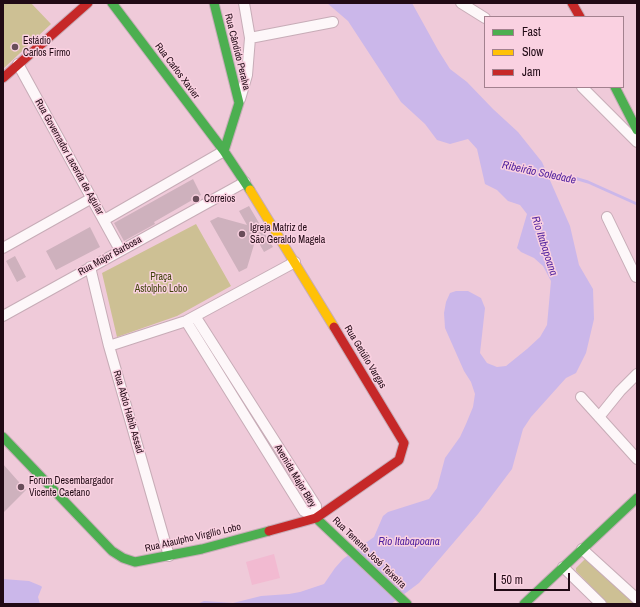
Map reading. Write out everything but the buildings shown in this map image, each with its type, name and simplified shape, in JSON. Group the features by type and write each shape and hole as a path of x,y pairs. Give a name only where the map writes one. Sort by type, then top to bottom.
{"main road":[{"path":"3,78 88,3"},
{"name":"Rua Carlos Xavier","path":"112,3 224,151 245,182"},
{"name":"Rua Cândido Peralva","path":"214,3 239,103 224,151"},
{"path":"572,3 579,16"},
{"path":"616,88 637,130"},
{"name":"Rua Getúlio Vargas","path":"245,182 404,443 399,460 316,518"},
{"name":"Rua Ataulpho Virgílio Lobo","path":"3,437 112,551 123,558 135,562 202,549 316,518"},
{"path":"526,603 637,498"},
{"name":"Rua Tenente José Teixeira","path":"316,518 407,603"}],"street":[{"path":"239,103 247,75 250,38 244,3"},
{"path":"461,3 484,17"},
{"path":"250,38 333,22"},
{"name":"Rua Governador Lacerda de Aguiar","path":"18,64 120,250"},
{"path":"583,88 637,142"},
{"path":"104,220 224,151"},
{"name":"Rua Major Barbosa","path":"3,316 245,182"},
{"path":"3,248 92,198"},
{"path":"607,217 637,277"},
{"path":"109,346 186,321 295,262"},
{"name":"Rua Abdo Habib Assad","path":"90,267 109,346 169,556"},
{"name":"Avenida Major Bley","path":"195,316 316,506 316,518"},
{"name":"Avenida Major Bley","path":"186,321 304,511 316,518"},
{"path":"599,417 620,391 637,374"},
{"path":"581,397 637,459"},
{"path":"582,549 637,599"},
{"path":"563,567 601,604"}],"shaded area":[{"path":"274,554 280,578 252,585 246,562"}],"green space":[{"name":"Estádio Carlos Firmo","path":"3,3 31,3 51,24 3,69"},
{"name":"Praça Astolpho Lobo","path":"196,224 231,286 177,316 117,337 102,273"},
{"path":"586,558 591,558 637,604 608,604 576,571 576,568"}],"water":[{"name":"Rio Itabapoana","path":"327,3 412,3 450,69 467,82 518,132 542,162 570,226 579,265 593,289 594,319 586,353 576,373 566,378 531,417 523,429 512,469 478,514 419,583 391,604 197,604 204,601 233,603 261,596 300,592 324,584 343,559 374,537 383,516 388,512 429,499 437,488 445,458 460,437 466,424 473,407 475,394 471,382 464,371 445,328 444,313 446,302 450,293 456,291 468,291 481,298 485,308 480,353 487,363 497,367 506,366 527,349 540,337 547,325 551,281 543,266 534,258 521,252 517,248 527,214 520,205 508,201 497,190 485,184 477,149 468,139 450,144 437,140 425,124 401,102 348,21"},
{"path":"3,579 29,581 41,586 42,587 38,597 40,604 3,604"}],"waterway":[{"name":"Ribeirão Soledade","path":"545,173 571,177 588,182 637,204"}],"traffic: fast":[{"path":"112,3 224,151 250,190"},
{"path":"214,3 239,103 224,151"},
{"path":"616,88 637,130"},
{"path":"3,437 112,551 123,558 135,562 202,549 269,531"},
{"path":"524,604 637,498"},
{"path":"316,518 407,604"}],"traffic: slow":[{"path":"250,190 334,327"}],"traffic: jam":[{"path":"3,78 88,3"},
{"path":"572,3 579,16"},
{"path":"269,531 316,518 399,460 404,443 334,327"}],"place":[{"name":"Estádio Carlos Firmo","path":"15,47"},
{"name":"Correios","path":"196,199"},
{"name":"Igreja Matriz de São Geraldo Magela","path":"242,234"},
{"name":"Forum Desembargador Vicente Caetano","path":"21,487"}]}
